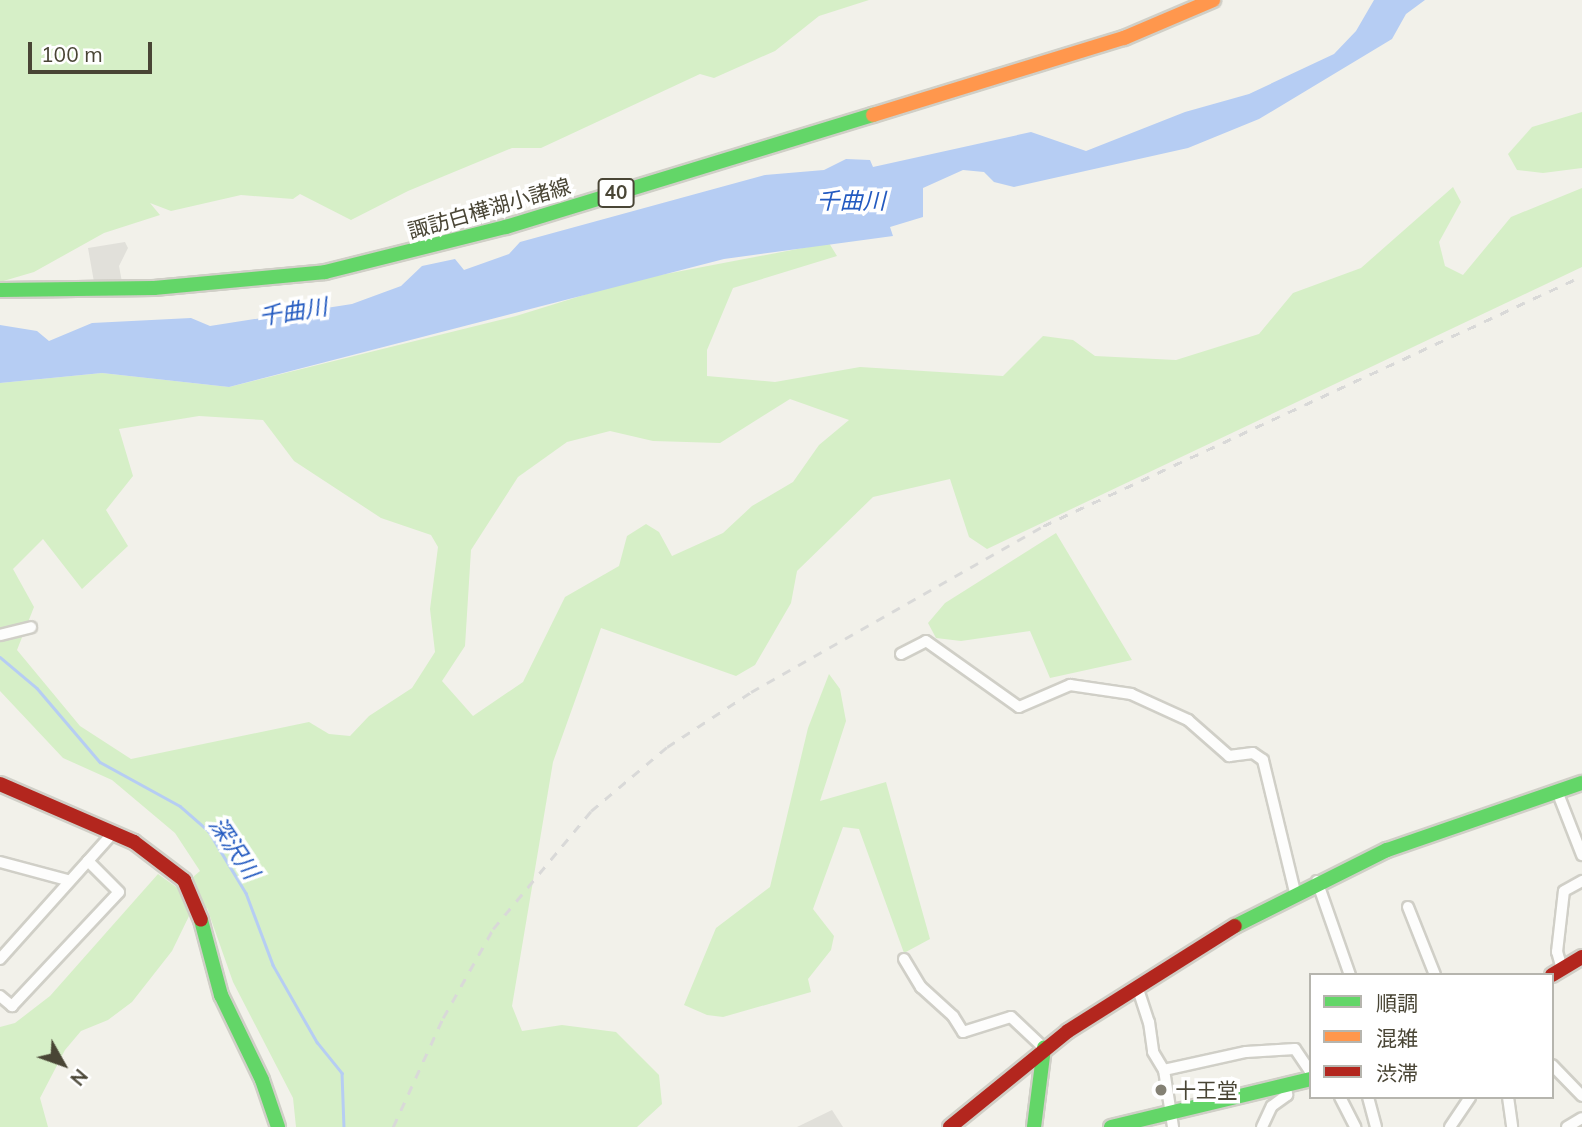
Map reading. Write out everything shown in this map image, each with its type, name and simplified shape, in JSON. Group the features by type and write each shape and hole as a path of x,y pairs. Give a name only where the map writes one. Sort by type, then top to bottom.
{"main road":[{"name":"諏訪白樺湖小諸線","path":"0,290 154,288 325,272 368,263 506,227 1124,38 1213,0"},
{"path":"950,1127 1044,1048 1137,986 1295,892 1442,830 1582,783"},
{"path":"0,784 113,833 159,857 191,893 220,995 262,1080 278,1127"},
{"path":"1557,972 1582,957"},
{"path":"1034,1127 1044,1048"},
{"path":"1111,1127 1171,1120 1309,1079"}],"street":[{"path":"0,635 31,627"},
{"path":"901,654 926,641 1019,707 1070,685 1131,694 1188,720 1229,756 1253,753 1263,760 1295,892"},
{"path":"1557,792 1582,855"},
{"path":"0,959 67,880 113,833"},
{"path":"0,996 12,1006 118,892 88,861"},
{"path":"0,862 67,880"},
{"path":"1317,881 1352,973"},
{"path":"1557,972 1556,952 1564,891 1582,881"},
{"path":"1408,907 1434,973"},
{"path":"904,959 921,987 953,1016 962,1032 1011,1017 1044,1048"},
{"path":"1137,986 1149,1021 1153,1052 1164,1070 1171,1120"},
{"path":"1164,1070 1246,1052 1295,1049 1309,1052"},
{"path":"1295,1049 1309,1070"},
{"path":"1554,1067 1582,1096"},
{"path":"1262,1127 1272,1106 1287,1095 1286,1085"},
{"path":"1341,1099 1355,1127"},
{"path":"1369,1099 1376,1127"},
{"path":"1450,1127 1469,1099"},
{"path":"1508,1099 1512,1127"},
{"path":"1567,1127 1582,1118"}],"green space":[{"path":"0,0 869,0 819,16 775,51 714,78 700,74 541,148 512,148 408,191 351,220 300,194 293,199 241,195 171,211 150,203 160,215 104,233 34,272 0,282"},
{"path":"1582,112 1582,168 1543,173 1517,170 1508,154 1532,127"},
{"path":"1453,187 1461,202 1439,242 1445,266 1463,275 1511,217 1582,188 1582,267 987,549 969,537 950,479 873,497 797,571 791,603 755,665 736,676 601,628 553,762 512,1006 522,1031 562,1025 616,1032 659,1075 662,1104 637,1127 296,1127 293,1098 233,982 207,908 190,914 172,951 132,1002 108,1020 81,1031 65,1050 40,1098 48,1127 0,1127 0,1027 15,1023 50,996 158,874 179,889 200,871 175,833 112,780 63,758 0,691 0,383 102,373 229,387 516,316 629,281 829,243 837,256 733,288 707,350 707,376 775,382 860,367 1003,376 1043,336 1073,340 1095,356 1176,360 1259,334 1293,293 1361,268","holes":["790,399 849,420 819,445 793,482 752,506 723,533 672,556 659,532 646,524 627,536 619,566 565,597 523,682 473,716 442,681 465,646 471,550 518,477 567,442 610,431 653,441 720,443","199,416 263,420 294,461 381,518 431,535 438,547 430,609 435,652 412,688 369,716 350,736 329,734 309,722 131,759 80,726 17,650 34,607 13,569 43,539 82,589 128,546 106,510 133,476 119,429"]},
{"path":"1056,533 1132,660 1050,678 1030,631 961,641 936,638 928,623 945,603"},
{"path":"829,674 840,689 846,721 820,801 886,782 930,939 904,953 859,829 843,827 813,909 834,936 831,950 808,979 811,992 723,1017 707,1015 684,1005 716,928 770,887 808,728"}],"shaded area":[{"path":"125,242 128,248 119,266 122,282 94,282 88,248"},
{"path":"832,1110 843,1127 797,1127"}],"water":[{"name":"千曲川","path":"1374,0 1425,0 1406,14 1392,39 1259,119 1188,148 1014,187 994,182 984,172 963,170 923,188 923,217 890,227 893,236 724,259 229,387 102,373 0,383 0,325 37,331 49,341 92,323 191,318 210,326 352,304 401,286 422,266 455,259 464,270 509,254 520,242 765,175 824,170 846,159 870,160 873,167 1031,132 1086,151 1185,112 1249,94 1334,54 1356,31"}],"waterway":[{"name":"深沢川","path":"0,657 37,688 100,762 180,806 208,830 246,893 273,965 317,1042 342,1073 344,1127"}],"railway":[{"path":"393,1127 443,1018 493,929 591,811 667,747 751,692 1043,526 1582,276"}],"traffic: fast":[{"path":"0,290 154,288 325,272 506,227 873,115"},
{"path":"1235,926 1387,850 1582,783"},
{"path":"201,920 221,995 262,1080 278,1127"},
{"path":"1034,1127 1044,1048"},
{"path":"1111,1127 1309,1079"}],"traffic: slow":[{"path":"873,115 1124,38 1213,0"}],"traffic: jam":[{"path":"0,784 134,842 184,880 201,920"},
{"path":"950,1127 1068,1031 1235,926"},
{"path":"1554,974 1582,957"}],"place":[{"name":"十王堂","path":"1161,1090"}]}
